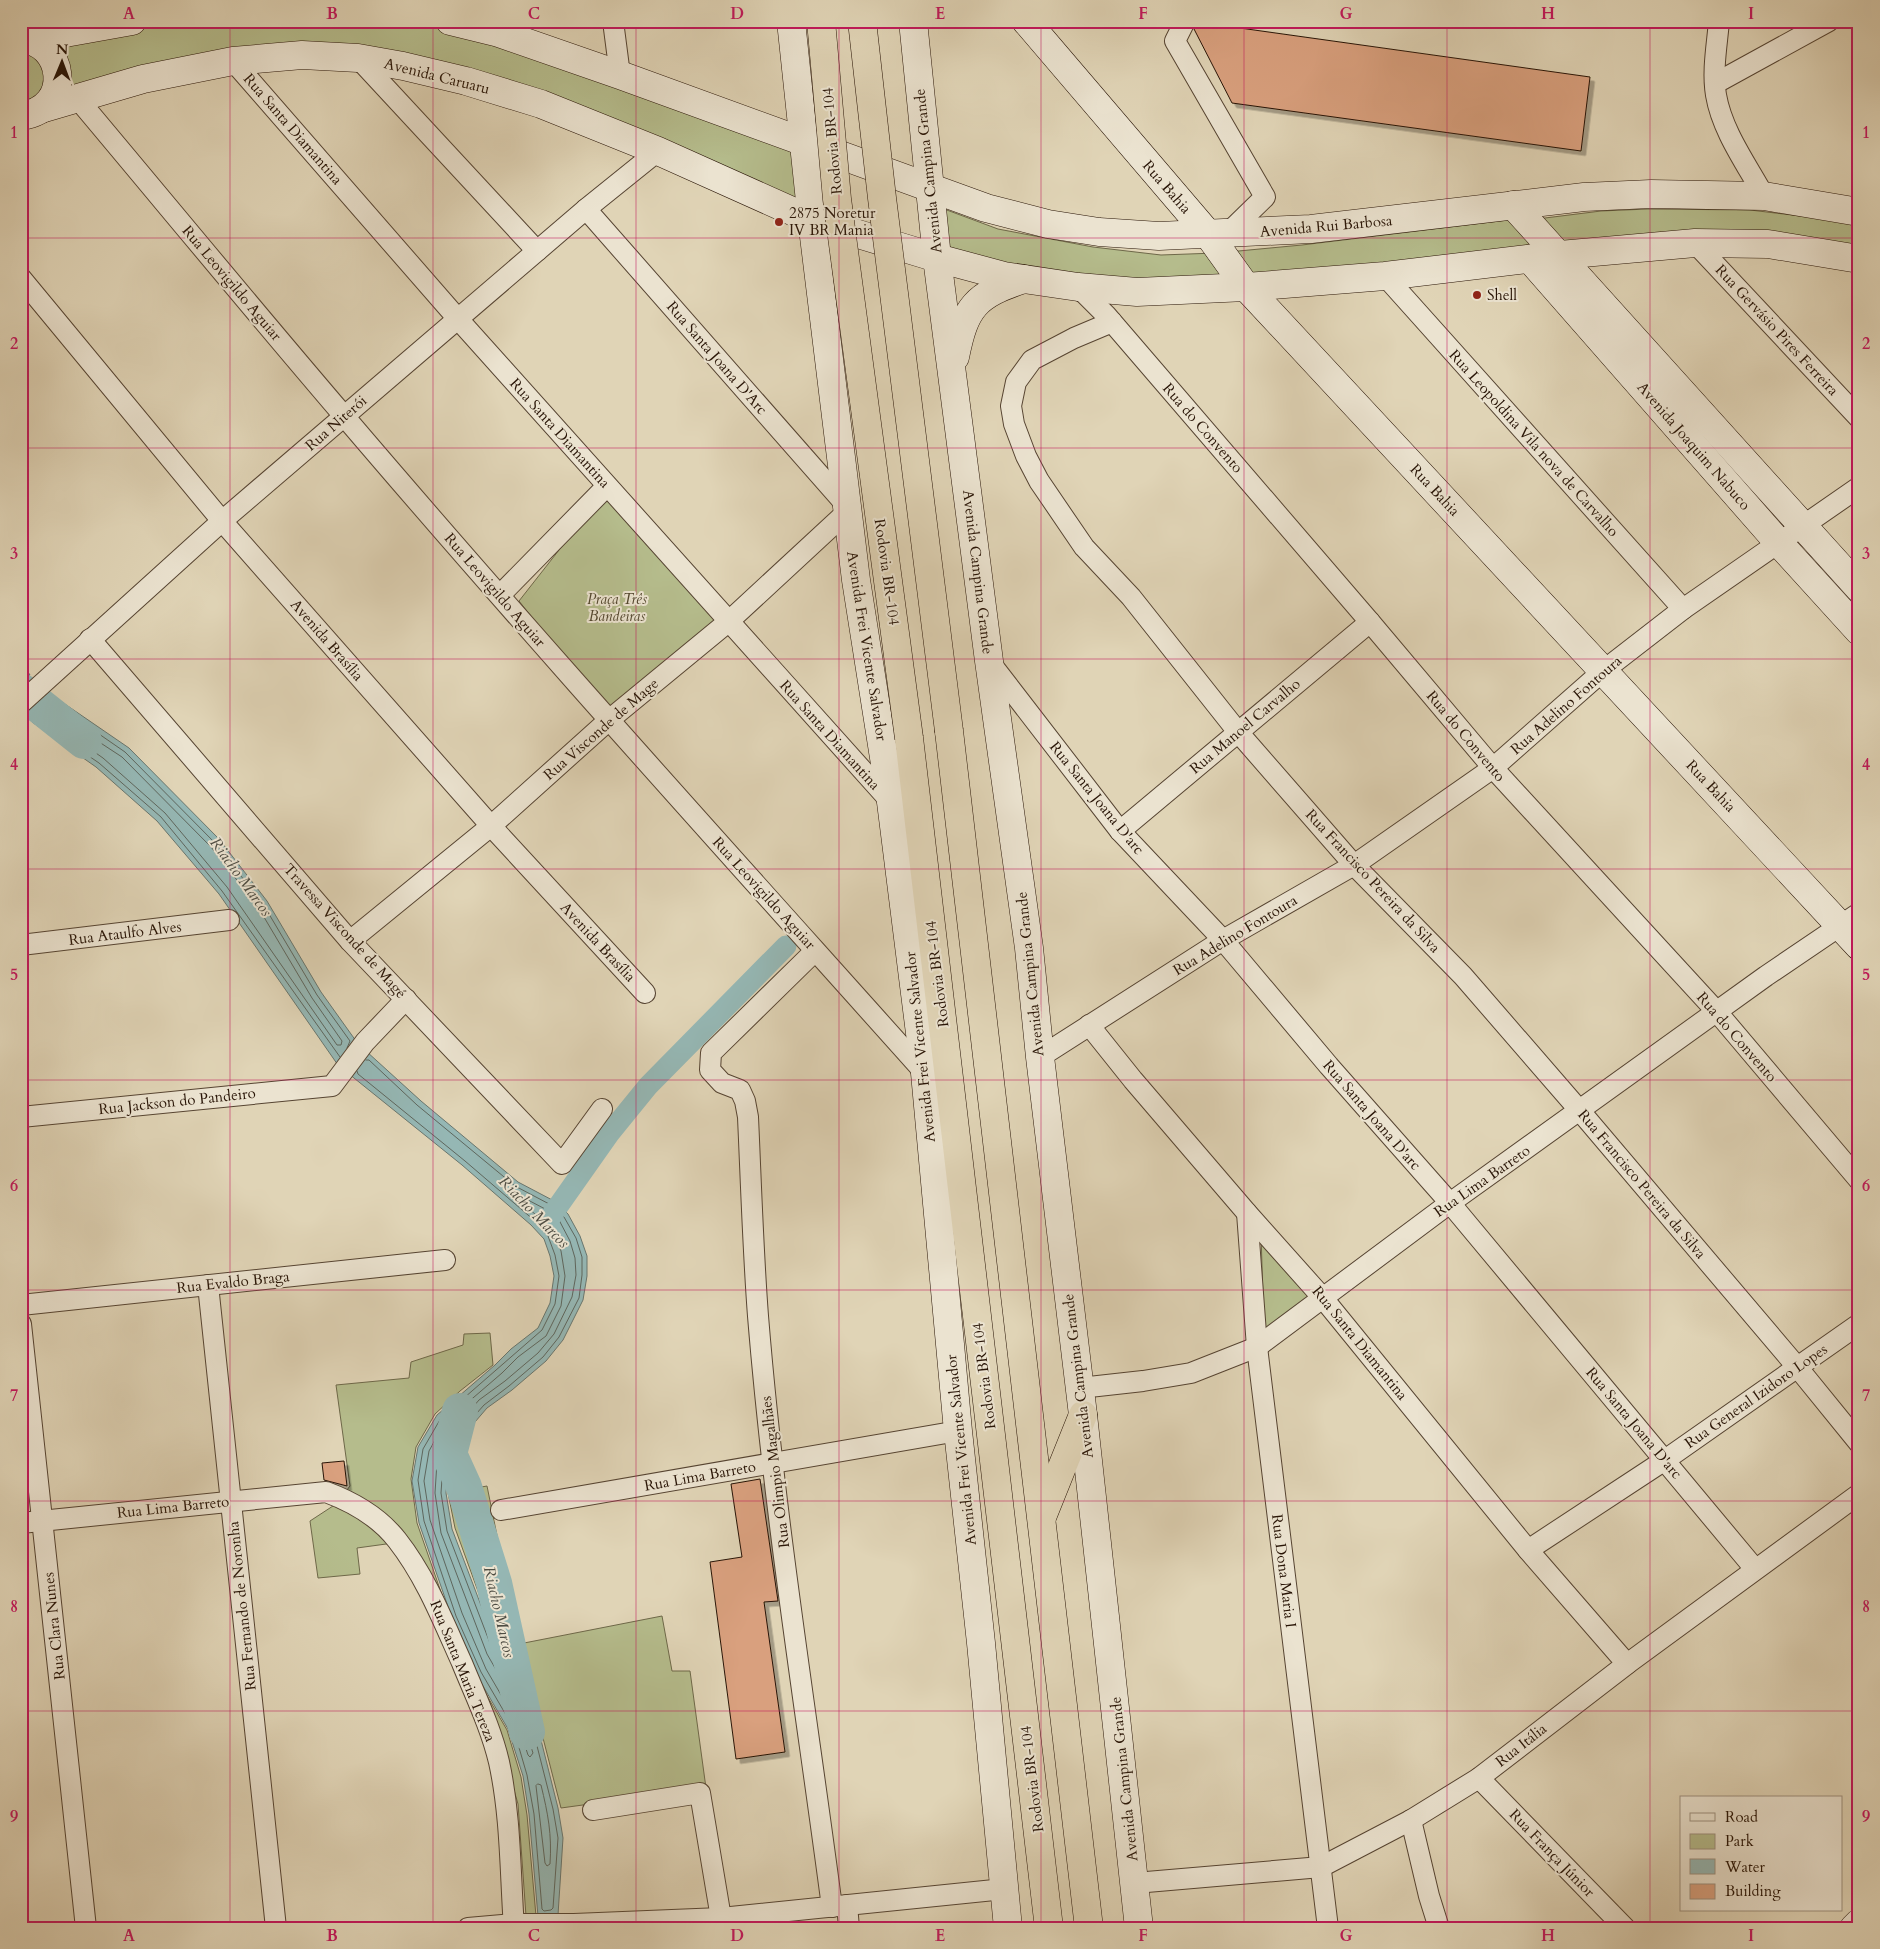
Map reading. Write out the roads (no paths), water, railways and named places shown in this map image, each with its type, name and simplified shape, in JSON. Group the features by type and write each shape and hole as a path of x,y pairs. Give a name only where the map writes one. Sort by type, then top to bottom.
{"highway":[{"name":"Rodovia BR-104","path":"820,21 837,199 909,738 1049,1928"},
{"path":"862,21 882,198 949,731 1088,1928"},
{"path":"1041,1518 1083,1415"}],"main road":[{"name":"Avenida Caruaru","path":"24,40 132,21"},
{"path":"450,21 499,34 620,75 804,142"},
{"name":"Avenida Frei Vicente Salvador","path":"791,21 812,220 856,580 891,802 925,1073 958,1431 982,1653 1008,1928"},
{"name":"Avenida Campina Grande","path":"913,21 937,258 989,661 1029,948 1040,1057 1080,1388 1139,1928"},
{"name":"Rua Bahia","path":"1026,21 1218,234 1246,287 1603,671 1850,919 1859,946"},
{"name":"Avenida Caruaru","path":"24,40 42,47 54,60 59,77 55,94 33,112"},
{"name":"Avenida Caruaru","path":"33,112 143,79 233,61 302,55 358,58 404,66 457,79 541,104 658,152 812,220"},
{"name":"Avenida Rui Barbosa","path":"804,142 930,186 986,208 1048,224 1098,232 1158,236 1311,230 1513,204 1584,197 1651,194 1764,196 1859,212"},
{"name":"Avenida Joaquim Nabuco","path":"1513,204 1801,526 1859,588"},
{"path":"812,220 1004,276 1078,287 1137,292 1246,287 1385,276 1560,255 1694,242 1768,244 1859,259"},
{"name":"Avenida Joaquim Nabuco","path":"1530,259 1778,542 1859,631"},
{"path":"952,373 960,331 969,314 982,297 1002,286 1024,279"},
{"path":"1854,1928 1859,1923"}],"street":[{"path":"613,21 620,75"},
{"path":"1185,21 1175,41 1265,197 1218,234"},
{"path":"1719,21 1716,51 1716,94 1729,132 1764,196"},
{"path":"1716,83 1829,21"},
{"path":"358,58 537,251"},
{"name":"Rua Santa Diamantina","path":"233,61 458,319 891,802"},
{"name":"Rua Leovigildo Aguiar","path":"77,98 344,416 500,596 608,720 925,1073"},
{"name":"Rua Niterói","path":"21,703 50,674 222,521 586,209 658,152"},
{"name":"Rua Santa Joana D'Arc","path":"586,209 848,509"},
{"name":"Rua Gervásio Pires Ferreira","path":"1694,242 1859,418"},
{"name":"Rua Leopoldina Vila nova de Carvalho","path":"1385,276 1683,609"},
{"name":"Avenida Brasília","path":"21,278 222,521 491,826 645,993"},
{"name":"Rua do Convento","path":"1078,287 1112,322 1493,768 1717,1012 1859,1180"},
{"name":"Rua Francisco Pereira da Silva","path":"1112,322 1074,338 1032,360 1016,382 1011,406 1014,424 1026,456 1039,481 1084,547 1130,597 1238,732 1354,865 1462,976 1580,1111 1798,1368 1859,1443"},
{"path":"500,596 607,486"},
{"name":"Rua Adelino Fontoura","path":"1040,1057 1223,940 1354,865 1493,768 1603,671 1683,609 1859,487"},
{"name":"Rua Visconde de Mage","path":"350,940 491,826 608,720 728,622 848,509"},
{"name":"Rua Manoel Carvalho","path":"1120,831 1370,622"},
{"name":"Travessa Visconde de Magé","path":"90,639 350,940 562,1164 602,1109"},
{"name":"Rua Santa Joana D'arc","path":"989,661 1120,831 1223,940 1329,1066 1450,1203 1756,1569"},
{"name":"Rua Lima Barreto","path":"1080,1388 1143,1381 1191,1372 1257,1347 1450,1203 1850,919"},
{"name":"Rua Ataulfo Alves","path":"21,945 229,920"},
{"name":"Rua Olimpio Magalhães","path":"815,951 711,1053 710,1070 722,1083 740,1090 747,1109 751,1221 758,1318 773,1464 839,1906 849,1928"},
{"name":"Rua Jackson do Pandeiro","path":"21,1117 332,1086 365,1042 406,999"},
{"name":"Rua Santa Diamantina","path":"1089,1026 1247,1213 1322,1297 1528,1550 1627,1664"},
{"name":"Rua Dona Maria I","path":"1247,1213 1257,1347 1328,1928"},
{"name":"Rua Evaldo Braga","path":"21,1305 445,1260"},
{"name":"Rua Fernando de Noronha","path":"208,1285 276,1928"},
{"name":"Rua Clara Nunes","path":"21,1324 86,1928"},
{"name":"Rua General Izidoro Lopes","path":"1528,1550 1665,1460 1859,1324"},
{"name":"Rua Lima Barreto","path":"501,1510 958,1431"},
{"name":"Rua Lima Barreto","path":"21,1523 326,1492"},
{"name":"Rua Santa Maria Tereza","path":"326,1492 348,1500 371,1515 396,1538 435,1602 481,1708 499,1761 520,1925"},
{"name":"Rua Itália","path":"1135,1883 1321,1866 1412,1820 1479,1778 1627,1664 1859,1494"},
{"name":"Rua França Júnior","path":"1479,1778 1625,1928"},
{"path":"593,1810 700,1793 722,1918"},
{"path":"1412,1820 1429,1896 1439,1928"},
{"path":"468,1928 520,1925 574,1926 722,1918 747,1922 839,1906 1004,1889"}],"water":[{"path":"21,662 30,675 21,683"},
{"path":"59,700 129,748 219,839 267,901 321,992 356,1041 340,1068 219,894 157,821 96,767 32,722"},
{"path":"366,1051 421,1101 518,1182 556,1202 568,1214 580,1236 587,1256 587,1276 583,1300 563,1340 546,1361 487,1408 457,1443 448,1464 446,1493 452,1529 498,1650 529,1703 541,1740 558,1808 563,1838 558,1915 538,1916 529,1814 523,1776 508,1729 476,1674 452,1618 419,1523 412,1481 418,1447 437,1415 511,1349 538,1328 550,1303 554,1276 550,1256 544,1239 531,1225 462,1165 349,1074"}],"waterway":[{"name":"Riacho Marcos","path":"21,691 84,741"},
{"path":"547,1222 609,1134 648,1086 786,946"},
{"name":"Riacho Marcos","path":"460,1411 449,1454 464,1487 494,1583 527,1732"}],"place":[{"name":"2875 Noretur IV BR Mania","path":"779,222"},
{"name":"Shell","path":"1477,295"}],"park label":[{"name":"Praça Três Bandeiras","path":"617,608"}]}
